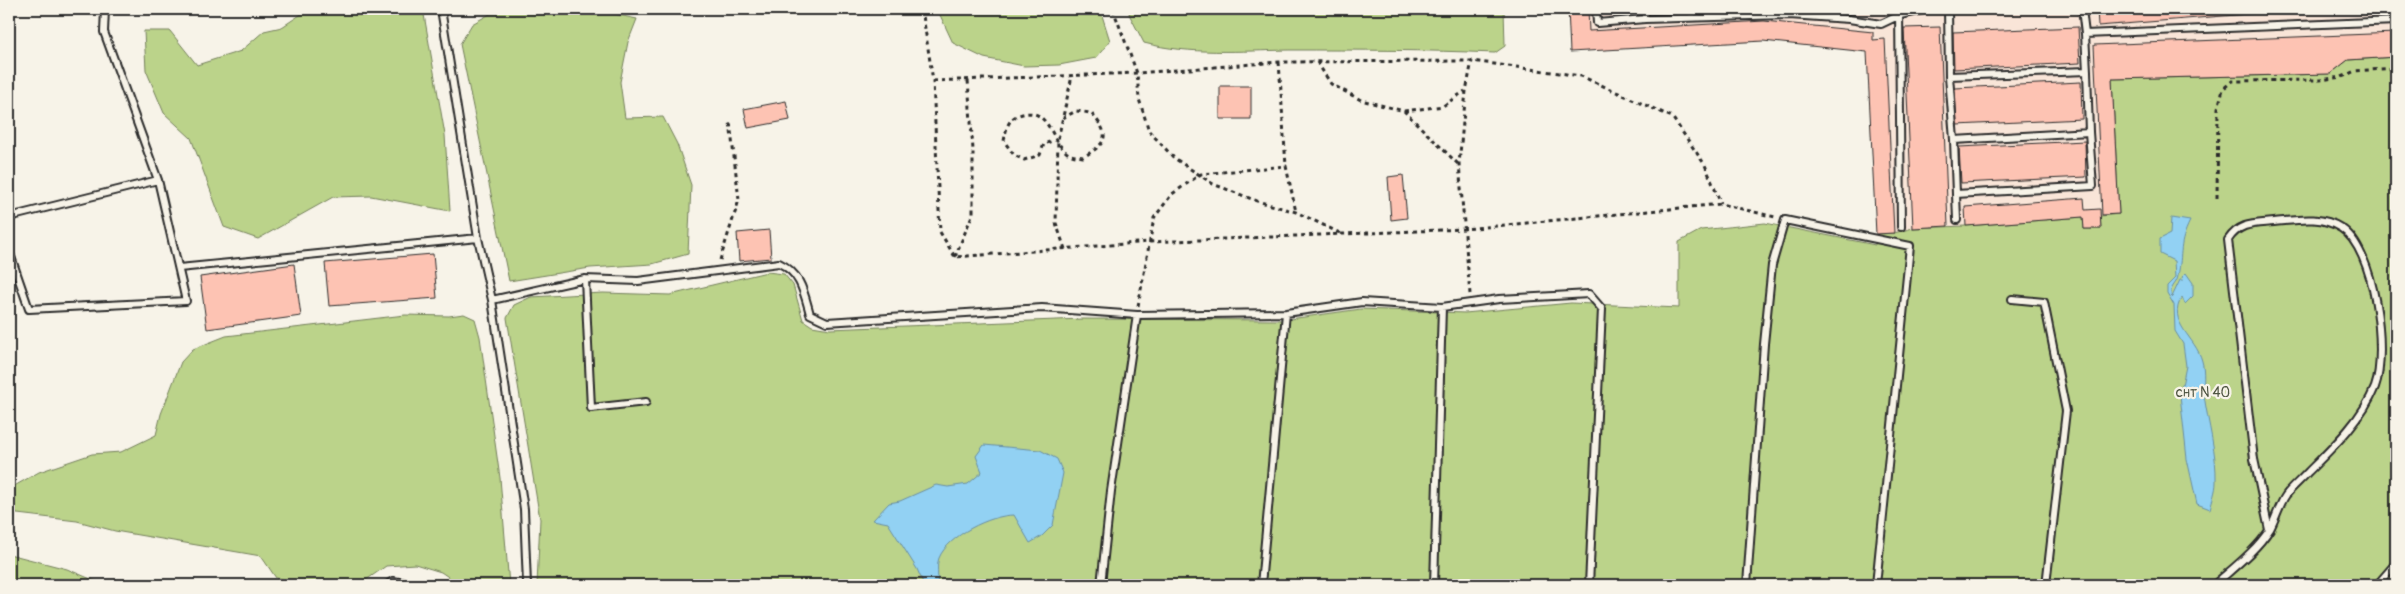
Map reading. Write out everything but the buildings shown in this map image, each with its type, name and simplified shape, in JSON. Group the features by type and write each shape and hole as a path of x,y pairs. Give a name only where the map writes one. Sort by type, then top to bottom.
{"lane":[{"path":"9,251 29,310 186,300 158,180 104,32 105,9"},
{"path":"441,9 478,238 492,300 524,509 527,585"},
{"path":"1596,9 1597,24 1741,12 1789,12 1881,24 1899,12 1928,9"},
{"path":"1645,9 1645,19"},
{"path":"1692,9 1692,17"},
{"path":"1948,9 1949,76 1957,220"},
{"path":"1956,194 2094,186 2082,9"},
{"path":"1899,12 1902,227"},
{"path":"2085,34 2396,22"},
{"path":"1949,76 2087,71"},
{"path":"1954,140 2089,132"},
{"path":"9,218 158,180"},
{"path":"2214,585 2251,552 2269,530 2286,496 2328,452 2362,411 2374,388 2379,367 2376,300 2369,272 2356,244 2342,229 2328,221 2310,219 2249,225 2235,230 2228,240 2254,459 2269,530"},
{"path":"1747,585 1764,344 1772,265 1786,220 1910,246 1876,585"},
{"path":"179,268 478,238"},
{"path":"492,300 585,279 638,281 779,263 791,269 802,288 810,314 826,322 1042,308 1137,315 1286,314 1362,302 1442,307 1470,302 1589,294 1602,309 1589,585"},
{"path":"585,279 591,408 646,402"},
{"path":"2012,299 2044,302 2066,411 2046,585"},
{"path":"1434,585 1442,307"},
{"path":"1261,585 1286,314"},
{"path":"1101,585 1111,491 1137,315"},
{"path":"2377,585 2396,563"},
{"path":"387,585 393,581 417,585"}],"path":[{"path":"922,9 933,81 940,232 956,257"},
{"path":"1113,9 1137,73 1139,99 1149,131 1174,158 1202,174 1213,184 1257,201 1296,212 1343,234"},
{"path":"933,81 1137,73 1279,62 1472,61 1581,76 1672,117 1705,165 1721,204"},
{"path":"1470,302 1459,164 1466,91 1472,61"},
{"path":"1279,62 1286,166 1296,212"},
{"path":"1317,62 1331,84 1361,100 1404,111 1443,106 1466,91"},
{"path":"2217,198 2218,108 2223,89 2232,81 2320,80 2342,77 2355,72 2396,68"},
{"path":"1065,249 1056,223 1058,139 1072,76"},
{"path":"956,257 973,213 973,150 968,80"},
{"path":"1058,139 1044,144 1040,155 1024,160 1014,155 1004,141 1006,128 1014,118 1019,115 1032,114 1048,124 1058,139 1062,149 1069,154 1083,157 1104,142 1105,133 1101,124 1091,113 1076,111 1063,118"},
{"path":"1404,111 1459,164"},
{"path":"716,270 739,200 730,122"},
{"path":"1137,315 1154,218 1172,194 1202,174 1286,166"},
{"path":"956,257 1150,242 1465,229 1721,204 1786,220"}],"shaded area":[{"path":"1568,9 2396,9 2396,57 2348,60 2330,74 2112,79 2119,214 2101,229 2084,229 2083,218 1913,228 1894,233 1876,234 1867,52 1763,41 1570,52"}],"green space":[{"path":"309,9 423,9 445,135 450,211 371,196 333,197 258,239 224,227 191,138 164,113 146,70 144,31 170,31 197,65 241,51 264,31 282,27"},
{"path":"499,9 591,9 637,19 628,42 620,82 625,118 663,117 677,144 691,185 688,254 652,264 590,268 509,281 460,44 472,24"},
{"path":"941,9 1100,9 1110,41 1096,58 1059,65 1024,66 984,58 953,43 940,15"},
{"path":"1131,9 1504,9 1505,46 1495,53 1366,50 1197,51 1144,43 1129,14"},
{"name":"снт N 40","path":"2396,57 2396,585 537,585 540,519 507,318 514,305 531,297 603,293 670,295 767,272 784,274 793,285 803,320 812,326 830,329 1082,319 1283,320 1361,309 1465,313 1571,303 1679,308 1679,242 1701,230 1765,223 1875,245 1876,234 1894,233 1913,228 2083,217 2084,229 2101,229 2100,216 2119,214 2112,79 2330,74 2348,60"},
{"path":"464,314 475,319 480,337 500,478 509,585 460,585 441,572 415,564 386,566 359,585 307,585 276,578 261,556 115,531 77,521 9,513 9,489 39,472 92,454 121,452 156,435 161,414 181,362 193,349 226,336 405,315 449,316"},
{"path":"9,554 67,569 105,585 9,585"}],"water":[{"path":"2171,218 2190,221 2182,243 2177,279 2171,294 2172,297 2180,280 2183,280 2182,277 2186,273 2193,283 2193,296 2185,304 2182,297 2178,306 2178,315 2184,330 2199,352 2203,365 2204,395 2216,471 2215,489 2210,509 2197,504 2187,459 2180,395 2186,366 2183,344 2175,331 2174,305 2167,293 2167,286 2175,278 2174,261 2160,254 2160,239 2170,234"},
{"path":"984,445 1040,450 1057,459 1063,473 1053,525 1042,536 1030,543 1014,515 993,519 971,528 951,542 939,558 937,585 924,585 917,569 888,523 873,520 889,503 900,501 936,485 948,487 968,484 982,472 976,456"}]}
